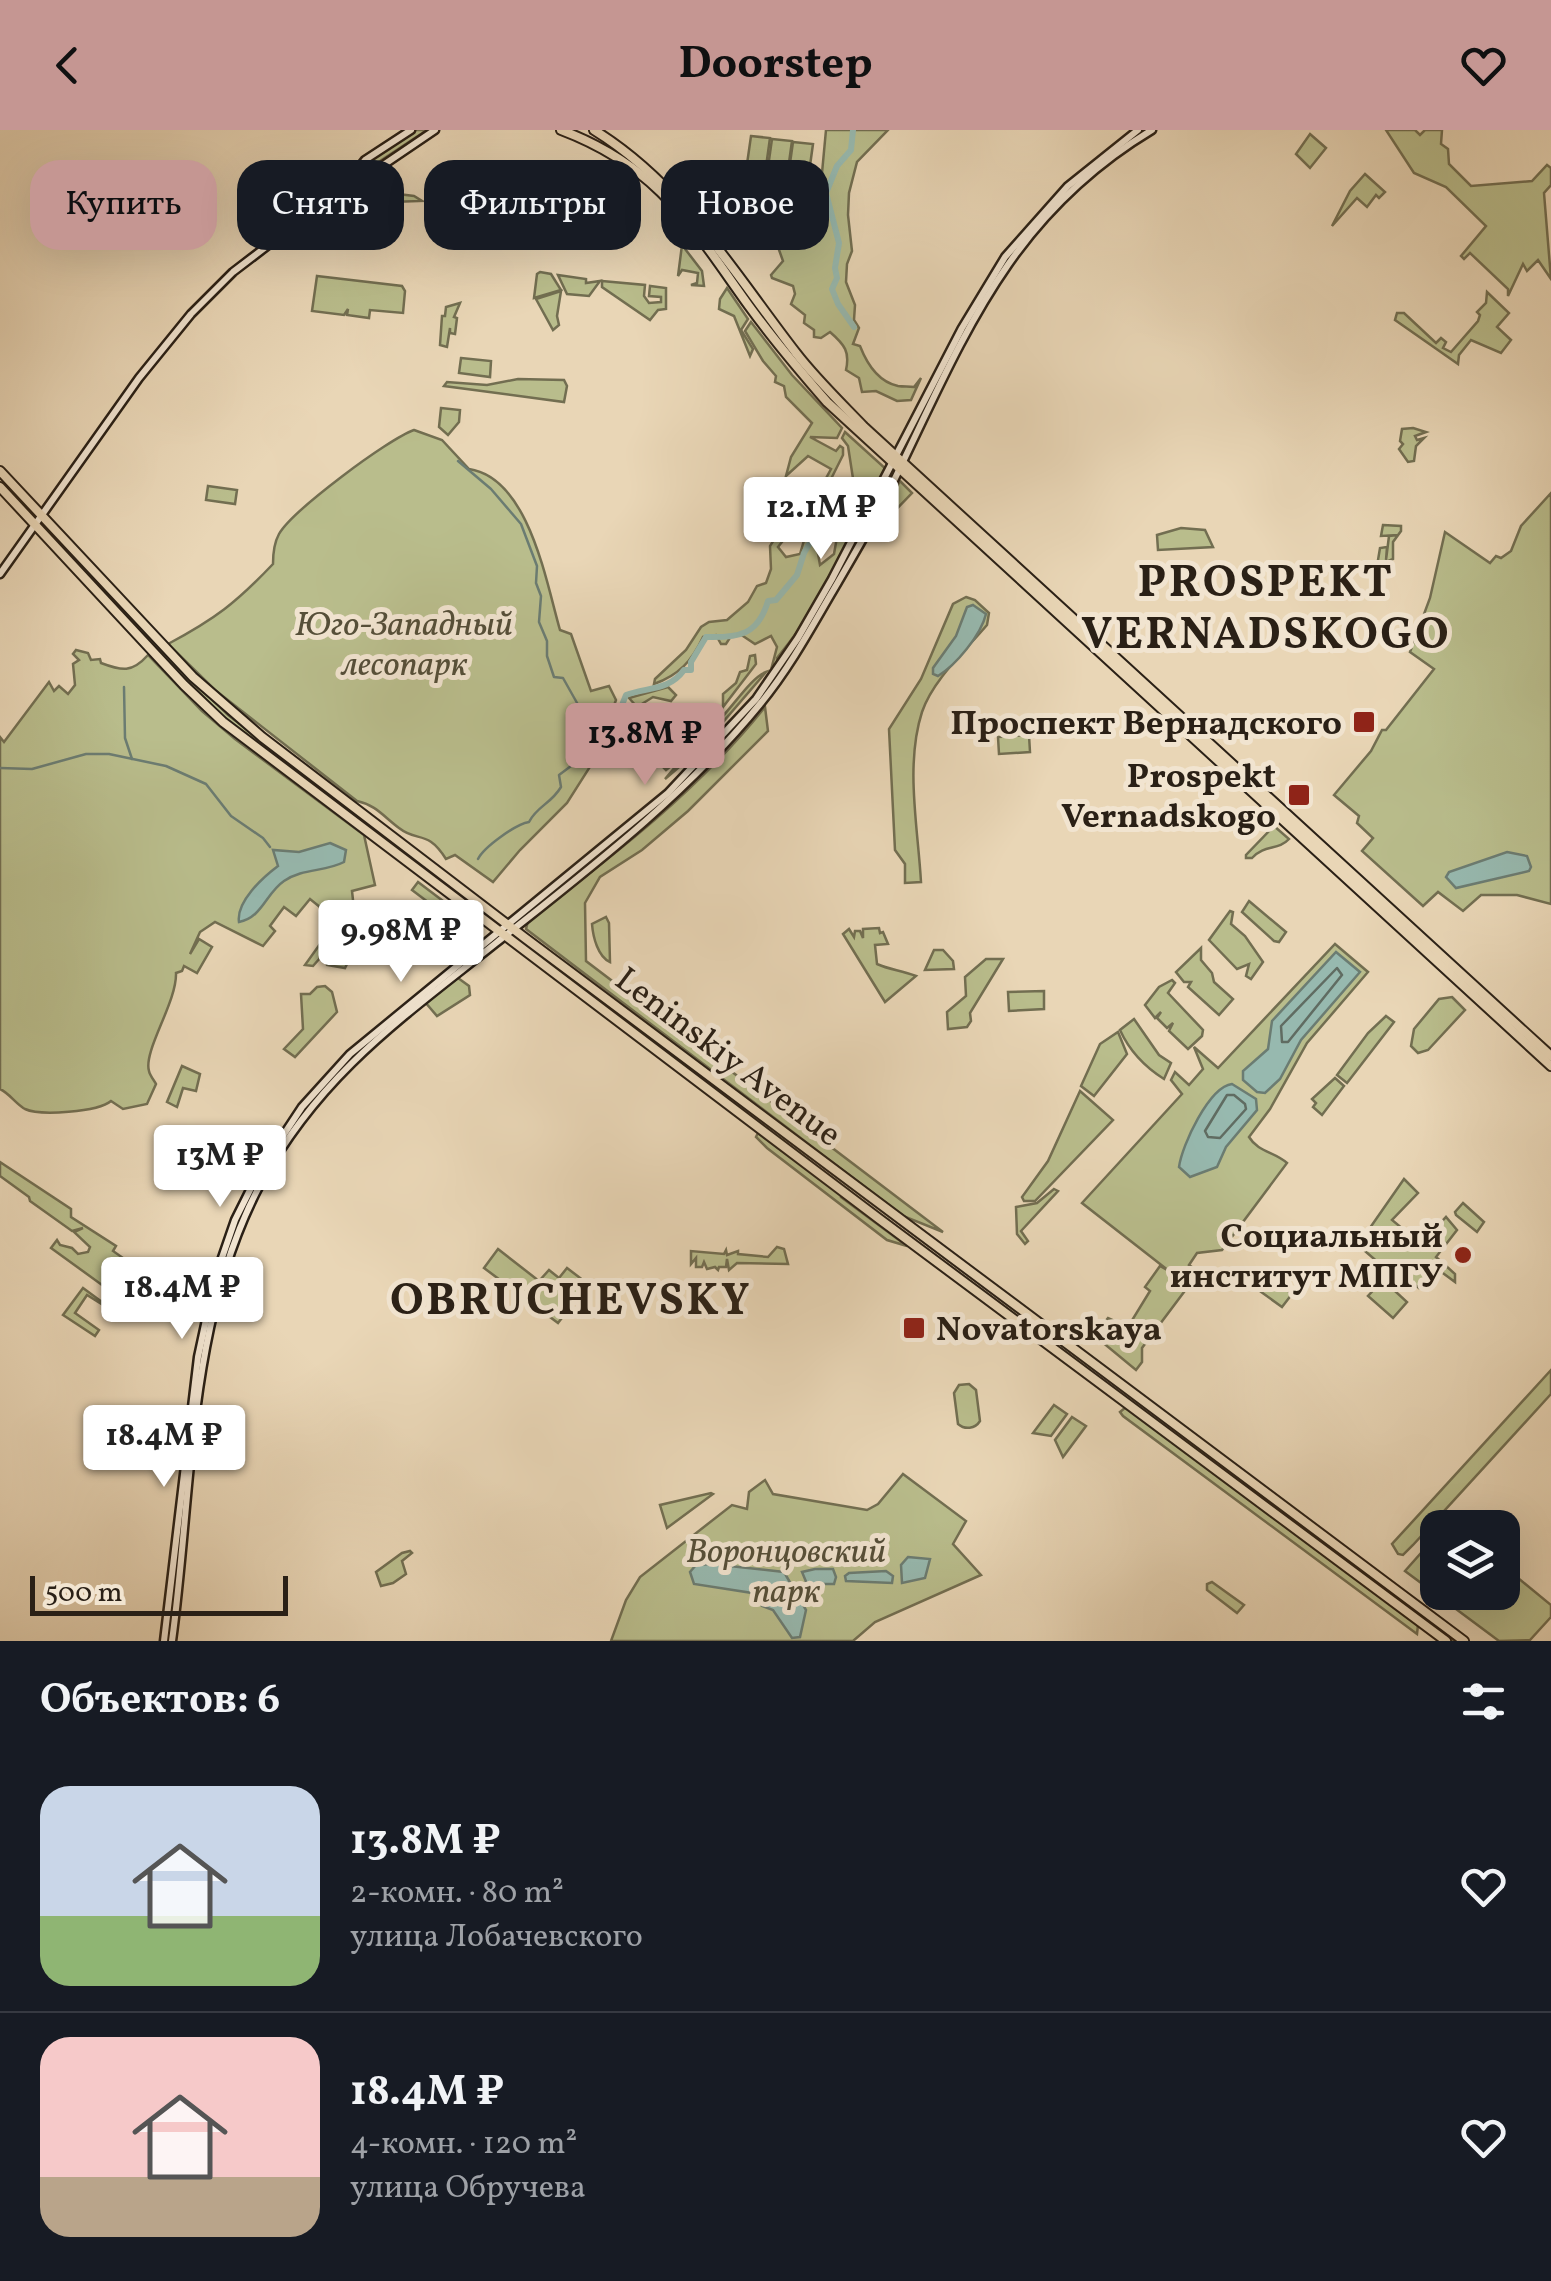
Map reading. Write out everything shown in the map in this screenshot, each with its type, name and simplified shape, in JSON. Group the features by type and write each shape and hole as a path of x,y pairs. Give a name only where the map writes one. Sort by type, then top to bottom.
{"main road":[{"path":"365,160 411,130"},
{"path":"389,160 435,130"},
{"path":"561,130 589,140 626,162 670,199 700,234 792,362 827,402 1551,1056"},
{"path":"594,130 622,148 683,202 800,358 898,463 1551,1066"},
{"path":"172,1641 211,1316 229,1255 252,1200 292,1132 340,1073 385,1030 673,797 734,736 793,658 866,533 962,328 1006,256 1068,186 1138,130"},
{"path":"898,463 966,330 1020,245 1082,181 1152,130"},
{"path":"0,574 139,378 191,314 261,250"},
{"name":"Leninskiy Avenue","path":"0,471 209,693 510,927 1464,1641"},
{"name":"Leninskiy Avenue","path":"0,486 223,722 1446,1641"},
{"path":"164,1641 204,1319 214,1278 244,1201 274,1148 332,1071 380,1026 502,934"}],"green space":[{"path":"415,130 427,130 382,160 370,160"},
{"path":"826,130 888,130 857,162 849,193 852,251 846,282 859,328 853,344 860,346 874,371 891,384 914,387 921,378 911,400 897,401 876,391 862,392 859,378 846,370 847,353 843,345 830,332 821,338 814,337 814,330 804,323 805,315 791,304 793,286 772,278 783,261 779,250 829,250 829,160 823,160"},
{"path":"1386,130 1415,130 1420,135 1425,130 1442,130 1441,144 1448,149 1449,164 1471,186 1532,181 1547,165 1551,168 1551,185 1544,193 1551,279 1538,260 1527,271 1523,264 1508,296 1508,289 1470,253 1464,259 1461,256 1486,226 1446,187 1414,173"},
{"path":"1310,134 1326,148 1310,168 1296,154"},
{"path":"751,136 770,138 767,160 748,160"},
{"path":"772,139 792,141 789,160 769,160"},
{"path":"793,142 813,144 811,160 790,160"},
{"path":"1365,174 1385,192 1379,198 1376,195 1367,207 1357,198 1332,226 1350,191"},
{"path":"404,195 414,196 422,201 404,202"},
{"path":"681,250 686,250 702,271 704,286 691,285 697,283 698,273 682,270 678,276"},
{"path":"540,272 551,274 561,290 534,298"},
{"path":"558,275 586,279 586,283 600,281 589,296 567,294"},
{"path":"317,276 402,286 403,313 370,310 369,318 347,315 348,309 344,315 312,311"},
{"path":"602,281 645,285 644,296 649,303 661,302 661,297 649,296 650,286 666,288 666,309 658,310 650,320 602,287"},
{"path":"727,288 748,319 741,330 753,349 750,356 734,316 719,309"},
{"path":"561,291 559,325 553,330 536,299"},
{"path":"1487,292 1509,313 1497,327 1511,340 1501,353 1471,340 1459,355 1458,364 1395,320 1397,313 1404,313 1436,343 1441,338 1446,342 1443,348 1451,352 1478,321 1477,312 1486,303"},
{"path":"460,303 454,317 455,334 450,333 450,328 447,347 440,345 446,307"},
{"path":"751,322 792,375 842,428 837,438 810,437 836,451 840,446 843,448 822,497 850,507 848,517 796,500 809,502 831,469 808,456 786,476 791,457 812,423 786,397 784,386 775,382 776,376 745,331"},
{"path":"461,358 491,361 490,377 459,373"},
{"path":"518,379 564,380 564,402 444,386 447,382 487,385"},
{"path":"441,408 460,410 459,422 448,435 439,427"},
{"path":"1402,429 1426,432 1415,436 1417,440 1424,438 1416,446 1414,461 1408,462 1399,449 1403,444 1400,441"},
{"name":"Юго-Западный лесопарк","path":"414,430 442,440 469,469 490,477 507,491 532,535 560,630 571,634 591,691 609,686 616,700 593,762 567,803 493,882 455,855 446,859 428,840 406,832 375,808 357,801 215,690 168,644 224,609 260,578 273,564 279,534 302,509 363,461"},
{"path":"845,432 887,470 854,534 849,525 870,491 862,484 854,485 848,446 842,438"},
{"path":"900,481 912,493 886,520 880,516"},
{"path":"208,486 237,490 235,504 206,500"},
{"path":"1551,493 1551,904 1517,895 1481,895 1463,911 1438,892 1423,906 1362,851 1373,838 1357,823 1359,816 1334,795 1434,669 1410,652 1430,598 1445,532 1490,563 1496,556 1501,558 1511,551 1521,526"},
{"path":"775,499 832,523 830,535 817,548 820,565 834,554 837,537 846,533 849,538 819,601 772,666 777,647 771,636 755,644 740,634 721,644 716,635 703,637 684,666 654,684 686,650 701,627 727,620 748,602 757,586 766,583 771,569 770,546 784,524 775,508","holes":["793,528 805,537 800,554 786,557 778,547"]},
{"path":"1383,525 1401,526 1401,531 1393,542 1393,559 1377,566 1380,548 1387,547 1386,560 1389,536 1398,535 1381,536"},
{"path":"1181,528 1205,530 1213,547 1158,550 1157,535"},
{"path":"83,571 228,715 449,885 429,874 225,719"},
{"path":"966,597 989,613 987,625 942,677 922,712 913,775 921,882 905,883 905,864 895,850 889,729 921,679 953,604"},
{"name":"Юго-Западный лесопарк","path":"76,650 88,653 91,660 100,659 101,663 121,669 132,668 148,655 235,739 364,835 375,885 352,891 357,937 310,899 296,916 284,907 270,926 275,931 263,946 215,922 200,932 190,954 199,939 212,947 197,973 184,966 176,973 148,1062 156,1084 147,1104 123,1109 111,1101 82,1110 43,1112 25,1109 0,1089 0,737 4,742 49,682 54,691 59,686 68,694 75,685 73,664 79,660 73,654"},
{"path":"755,655 756,664 723,707 723,694 736,683 740,672 747,670 750,656"},
{"path":"766,672 698,751 665,779 687,753 666,770 656,760 660,754 682,739 688,741 687,751 699,743 694,743 687,733 710,711 722,709 721,718 749,685"},
{"path":"668,687 676,695 671,701 653,697 637,707 629,698"},
{"path":"765,707 768,731 688,811 642,850 600,877 585,903 586,961 943,1232 903,1216 526,929 528,921 683,794"},
{"path":"1029,735 1030,752 999,754 998,737"},
{"path":"1274,826 1289,839 1246,858 1246,855"},
{"path":"418,882 480,929 481,935 464,949 457,924 412,890"},
{"path":"1249,901 1286,932 1279,942 1242,912"},
{"path":"1230,911 1231,924 1263,962 1251,979 1246,976 1249,964 1237,969 1209,940"},
{"path":"606,917 610,962 599,951 592,924"},
{"path":"879,928 888,944 875,945 877,964 916,976 885,1002 843,934 849,929 854,937 855,931 860,931 863,938 863,929"},
{"path":"325,937 351,956 345,968 327,965 326,959 320,958 313,966 305,965"},
{"path":"1335,944 1368,972 1307,1043 1270,1109 1249,1137 1287,1163 1222,1250 1197,1253 1189,1265 1199,1272 1142,1348 1142,1362 1136,1370 1090,1332 1099,1329 1108,1318 1128,1327 1150,1291 1145,1287 1160,1266 1169,1271 1082,1203 1182,1094 1171,1080 1175,1072 1189,1085 1203,1069 1194,1047 1218,1068"},
{"path":"1201,948 1201,960 1214,982 1233,999 1219,1015 1188,987 1191,982 1184,982 1176,972"},
{"path":"934,950 943,950 953,961 954,969 925,970"},
{"path":"986,959 1003,959 970,1013 967,1027 948,1029 947,1012 966,996 965,977"},
{"path":"458,978 469,986 470,995 437,1016 425,1002"},
{"path":"1172,980 1175,983 1168,993 1203,1030 1188,1049 1169,1031 1173,1023 1167,1028 1157,1018 1161,1012 1155,1018 1145,1005 1159,987"},
{"path":"325,986 332,992 337,1012 295,1057 284,1049 303,1029 301,994"},
{"path":"1044,991 1044,1009 1009,1011 1008,992"},
{"path":"1452,997 1465,1010 1428,1050 1418,1053 1411,1046 1414,1029 1439,999"},
{"path":"1386,1016 1394,1022 1347,1083 1337,1075"},
{"path":"1134,1019 1159,1055 1171,1063 1164,1079 1139,1058 1120,1030"},
{"path":"1118,1032 1127,1054 1094,1096 1081,1086 1100,1044"},
{"path":"182,1066 200,1074 196,1091 183,1088 177,1107 167,1102"},
{"path":"1335,1078 1344,1086 1322,1115 1313,1107 1316,1103 1312,1099"},
{"path":"1080,1091 1113,1120 1035,1201 1024,1201 1022,1197 1048,1161"},
{"path":"758,1133 907,1246 887,1240 767,1148 756,1137"},
{"path":"0,1162 71,1209 71,1217 116,1246 113,1251 140,1270 118,1304 113,1300 108,1308 87,1295 75,1313 99,1330 95,1336 63,1315 83,1288 102,1302 109,1290 51,1248 57,1240 78,1254 88,1252 90,1247 74,1232 83,1228 72,1231 30,1201 0,1176"},
{"path":"1404,1179 1418,1193 1392,1220 1421,1244 1446,1217 1457,1230 1436,1257 1455,1274 1455,1282 1436,1268 1419,1288 1415,1285 1410,1290 1358,1245"},
{"path":"1054,1189 1058,1191 1021,1231 1028,1241 1025,1244 1017,1234 1016,1207 1037,1203"},
{"path":"1463,1203 1484,1222 1477,1232 1456,1215"},
{"path":"777,1247 784,1249 788,1264 737,1263 729,1270 727,1259 726,1267 718,1270 707,1269 704,1262 702,1267 696,1267 696,1258 691,1264 691,1251 724,1254 726,1250 727,1255 738,1251 768,1257"},
{"path":"498,1249 539,1281 549,1270 559,1278 567,1268 588,1284 558,1323 484,1268"},
{"path":"161,1274 173,1280 195,1277 193,1290 201,1292 200,1298 192,1299 190,1312 184,1311 186,1296 158,1284"},
{"path":"1267,1275 1292,1294 1282,1307 1257,1289"},
{"path":"229,1278 241,1305 219,1317"},
{"path":"1383,1280 1407,1302 1393,1318 1368,1296"},
{"path":"1551,1370 1551,1394 1445,1510 1423,1510"},
{"path":"969,1384 976,1390 980,1421 967,1428 958,1424 954,1393 959,1385"},
{"path":"1054,1405 1067,1414 1051,1436 1033,1433"},
{"path":"1126,1407 1418,1625 1417,1634 1123,1416 1120,1412"},
{"path":"1072,1417 1086,1426 1063,1457 1055,1440"},
{"name":"Воронцовский парк","path":"903,1474 966,1521 953,1544 981,1575 875,1622 853,1641 611,1641 626,1600 640,1577 732,1505 747,1509 749,1492 765,1480 773,1494 867,1510 878,1504"},
{"path":"1255,1490 1458,1641 1252,1493"},
{"path":"713,1494 667,1528 660,1505"},
{"path":"1420,1513 1420,1537 1403,1555 1392,1544"},
{"path":"410,1551 402,1561 406,1574 381,1586 376,1572"},
{"path":"1420,1554 1420,1582 1405,1571"},
{"path":"1520,1580 1551,1605 1551,1617 1530,1640 1499,1641 1457,1610 1520,1610"},
{"path":"1212,1582 1244,1605 1237,1613 1207,1590 1207,1584"}],"water":[{"path":"973,605 986,614 979,631 952,665 938,676 933,674 933,668 956,636 967,607"},
{"path":"330,843 346,850 344,862 284,881 253,916 239,922 246,899 278,866 273,850 299,852"},
{"path":"1507,852 1527,856 1529,871 1456,888 1446,877 1449,872"},
{"path":"1336,952 1360,972 1301,1040 1280,1079 1265,1093 1257,1092 1243,1080 1243,1071 1268,1049 1272,1021"},
{"path":"1232,1084 1256,1099 1257,1110 1226,1147 1217,1167 1190,1177 1179,1167 1185,1145 1214,1095"},
{"path":"908,1557 930,1559 925,1578 902,1583 901,1565"},
{"path":"696,1565 784,1572 806,1610 800,1637 792,1638 773,1610 762,1606 752,1593 694,1584 690,1572"},
{"path":"833,1569 834,1584 807,1584 802,1572"},
{"path":"886,1571 893,1576 892,1583 846,1581 845,1576 849,1573"}],"waterway":[{"path":"853,130 851,150 837,166 826,193 839,243 837,278 832,289 854,327"},
{"path":"458,461 491,489 521,524 537,566 539,622 554,677 563,678 581,710 597,721 585,733 585,749 570,758 571,766 559,775 561,787 557,793 529,822 501,837 478,859"},
{"path":"597,721 606,715 618,715 626,695 665,685 684,670 691,670 691,662 706,637 728,637 753,628 768,601 776,600 797,575 815,534"},
{"path":"124,687 125,738 132,759"},
{"path":"0,768 32,769 86,754 109,754 166,766 206,784 231,816 270,847"}],"place":[{"name":"Проспект Вернадского","path":"1364,722"},
{"name":"Prospekt Vernadskogo","path":"1299,795"},
{"name":"Социальный институт МПГУ","path":"1463,1255"},
{"name":"Novatorskaya","path":"914,1328"}],"district":[{"name":"PROSPEKT VERNADSKOGO","path":"1266,606"},
{"name":"OBRUCHEVSKY","path":"571,1298"}]}
